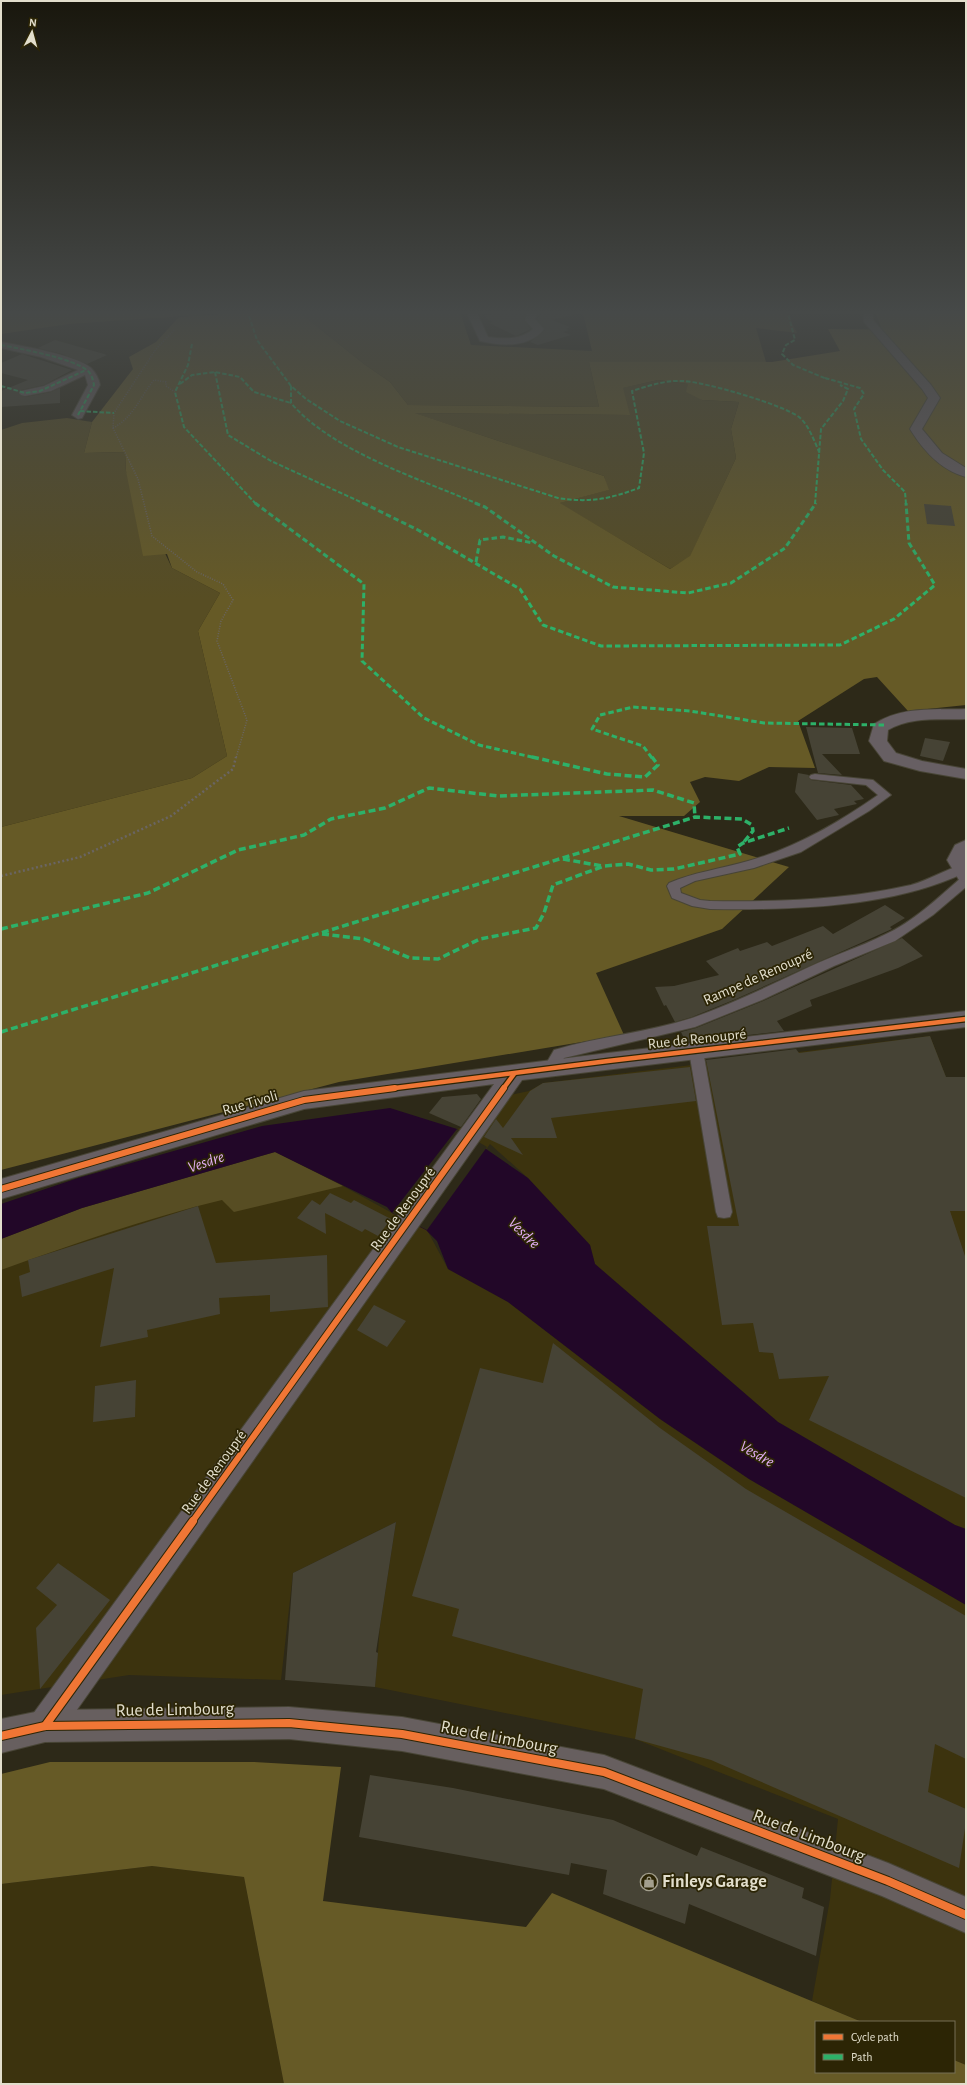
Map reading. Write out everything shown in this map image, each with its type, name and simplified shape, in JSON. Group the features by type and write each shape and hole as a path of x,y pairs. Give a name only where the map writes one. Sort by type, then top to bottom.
{"main road":[{"name":"Rue de Limbourg","path":"1,1736 45,1726 289,1722 402,1734 604,1772 888,1881 966,1915"}],"street":[{"path":"78,415 83,406"},
{"path":"929,406 916,430 928,448 954,469 966,473"},
{"path":"966,714 918,715 894,719 880,728 878,741 890,757 920,766 966,774"},
{"path":"965,875 957,860 962,849 966,846"},
{"name":"Rue de Renoupré","path":"45,1726 514,1074 966,1019"},
{"name":"Rue Tivoli","path":"1,1189 304,1100 514,1074"}],"lane":[{"path":"815,777 869,782 885,795 865,809 797,849 750,865 692,878 673,886 676,895 700,904 769,903 860,897 924,885 946,878 965,875"},
{"name":"Rampe de Renoupré","path":"550,1069 559,1054 578,1048 632,1038 695,1022 757,997 829,963 890,938 929,912 965,875"},
{"path":"696,1051 724,1212"}],"path":[{"path":"1,876 80,857 171,816 233,769 247,720 217,641 221,621 233,600 223,584 197,572 152,536 138,479 128,457 118,442 113,428 114,413 118,406"},
{"path":"113,428 119,425 134,412 137,406"}],"shaded area":[{"path":"104,406 628,406 630,415 415,413 604,476 609,490 560,503 670,569 690,556 736,458 731,429 738,406 966,406 966,705 908,711 877,677 864,679 798,721 815,768 769,767 739,781 705,777 690,782 700,802 684,816 619,816 789,867 722,929 596,973 624,1035 339,1082 1,1170 1,827 192,778 227,756 198,631 220,593 172,568 167,554 143,556 126,471 125,452 84,453 92,422"},
{"path":"532,406 599,406 599,407"},
{"path":"627,406 738,406 731,429 736,458 690,557 670,569 559,503 608,490 604,476 414,413 629,415"},
{"path":"67,418 92,422 84,453 125,452 126,471 172,568 220,593 198,631 227,756 192,778 1,827 1,430 22,423"},
{"path":"930,1036 946,1077 966,1077 966,1529 955,1525 778,1422 595,1264 590,1245 528,1178 490,1144 427,1230 448,1269 508,1302 660,1419 749,1479 966,1605 966,2065 955,2060 955,2021 860,2021 812,2001 830,1899 838,1819 635,1739 375,1687 380,1626 396,1522 293,1573 281,1680 129,1675 1,1695 1,1239 275,1152 343,1186 392,1213 457,1129 462,1127 482,1101 529,1091 543,1083"},
{"path":"275,1152 343,1186 234,1212 222,1200 138,1223 1,1270 1,1239 82,1208"},
{"path":"50,1762 254,1762 341,1767 323,1901 526,1927 552,1893 860,2021 815,2021 815,2073 955,2073 955,2060 966,2065 966,2084 284,2084 244,1877 152,1866 1,1884 1,1774"},
{"path":"152,1866 244,1877 284,2084 1,2084 1,1884"}],"water":[{"name":"Vesdre","path":"390,1108 457,1129 528,1178 590,1245 595,1264 778,1422 955,1525 966,1529 966,1605 749,1479 660,1419 508,1302 448,1269 437,1241 426,1230 392,1213 387,1207 275,1152 82,1208 1,1239 1,1204 78,1178 262,1126"}],"pier":[{"path":"457,1129 487,1147 427,1230 392,1213"}],"building":[{"path":"924,504 951,506 955,526 927,524"},
{"path":"806,727 852,728 860,754 822,754 842,775 818,773"},
{"path":"925,738 950,742 943,761 920,756"},
{"path":"798,773 809,775 808,777 811,780 851,785 864,799 854,801 857,804 834,809 839,815 817,820 795,792"},
{"path":"885,905 905,918 890,927 892,929 736,999 692,1017 675,1022 666,1005 664,1006 655,987 674,986 719,975 706,961 738,948 740,951 767,942 772,946 823,926 833,934"},
{"path":"902,938 923,956 898,968 810,1000 812,1006 777,1021 784,1031 686,1042 681,1032 696,1028 763,1001"},
{"path":"930,1036 946,1077 966,1077 966,1211 950,1211 966,1259 966,1498 809,1420 829,1376 779,1379 773,1353 759,1352 753,1323 722,1325 707,1226 739,1226 706,1060 796,1049 799,1053"},
{"path":"690,1067 696,1101 551,1118 557,1138 511,1138 523,1155 484,1137 496,1119 503,1128 530,1091 543,1083"},
{"path":"477,1094 481,1099 461,1127 429,1113 442,1097"},
{"path":"330,1193 351,1203 354,1200 391,1219 378,1236 365,1229 362,1232 325,1213 326,1234 297,1218 312,1200 320,1205"},
{"path":"198,1206 216,1263 327,1255 328,1307 270,1312 270,1295 219,1298 220,1314 147,1330 148,1337 100,1347 114,1268 22,1297 19,1276 30,1272 28,1260"},
{"path":"374,1305 406,1321 387,1347 357,1330"},
{"path":"553,1343 660,1428 746,1489 966,1616 966,1759 935,1744 928,1792 966,1809 966,1822 959,1868 711,1760 635,1739 643,1689 452,1636 459,1609 412,1596 480,1368 543,1383"},
{"path":"136,1380 135,1417 93,1422 95,1386"},
{"path":"396,1522 376,1652 378,1653 375,1687 285,1680 293,1573"},
{"path":"58,1563 110,1600 40,1689 36,1628 57,1605 36,1588"},
{"path":"370,1775 453,1788 613,1820 697,1856 701,1847 804,1888 802,1898 824,1907 816,1956 689,1904 685,1924 603,1894 607,1870 571,1863 569,1875 359,1837"}],"marked path":[{"path":"78,415 83,406"},
{"path":"179,406 184,427 256,504 364,584 362,661 424,718 479,745 607,774 645,777 658,765 643,746 592,729 600,715 633,707 690,711 764,723 884,725"},
{"path":"222,406 228,435 271,461 316,480 418,530 476,562 520,589 543,625 601,646 840,645 894,619 935,585 909,543 905,492 883,470 861,439 854,409 856,406"},
{"path":"294,406 304,418 355,451 485,507 554,556 613,587 688,593 731,583 785,548 816,503 821,429 839,406"},
{"path":"317,406 340,421 398,447 558,498 581,501 600,500 639,488 643,470 644,453 642,437 634,406"},
{"path":"774,406 799,417 820,454"},
{"path":"80,411 114,413"},
{"path":"476,562 480,540 503,537 533,543"},
{"path":"1,929 148,893 238,850 304,835 331,819 385,808 429,788 498,796 653,790 694,803 695,817"},
{"path":"1,1032 695,817 742,819 752,825 753,831 743,843"},
{"path":"322,934 364,939 410,958 438,959 456,949 480,939 536,928 544,913 553,885 604,866 628,864 651,870 674,869 740,854 737,847 743,843 789,828"},
{"path":"563,859 602,866"}],"cycle path":[{"path":"1,1189 304,1100 608,1061 966,1019"},
{"path":"45,1726 514,1074"},
{"path":"1,1736 45,1726 289,1723 402,1734 604,1772 888,1881 966,1915"}],"place":[{"name":"Finleys Garage","path":"649,1882"}]}
